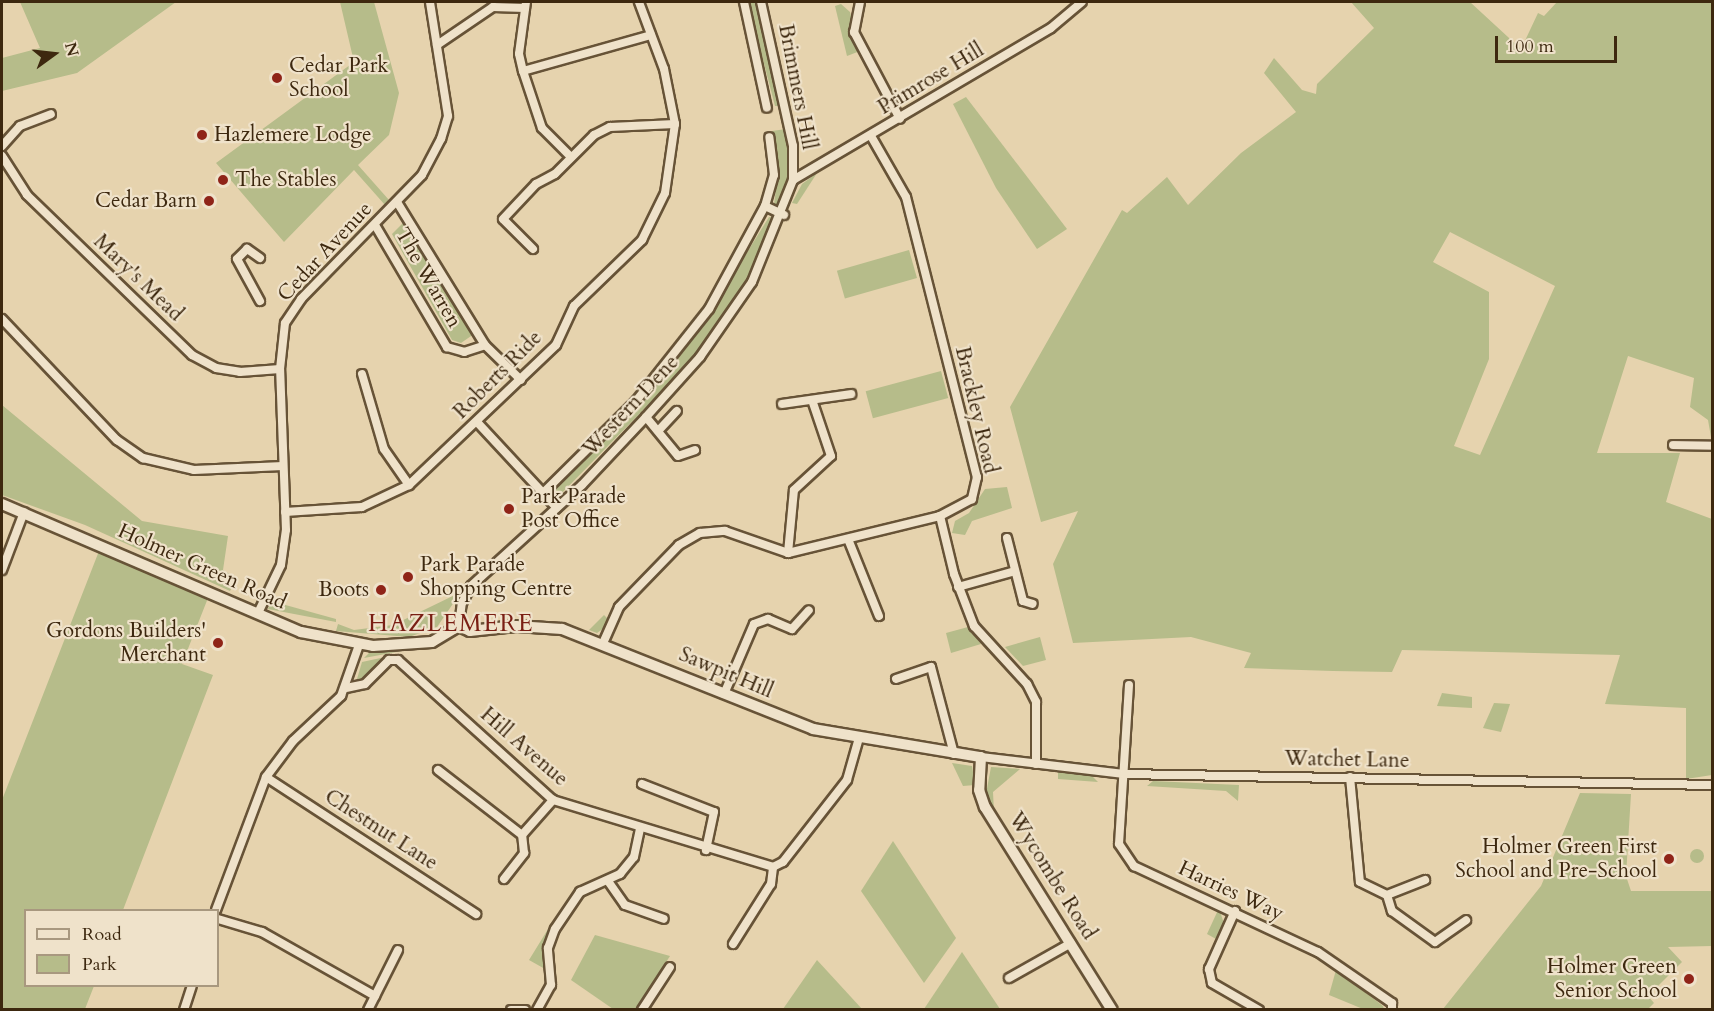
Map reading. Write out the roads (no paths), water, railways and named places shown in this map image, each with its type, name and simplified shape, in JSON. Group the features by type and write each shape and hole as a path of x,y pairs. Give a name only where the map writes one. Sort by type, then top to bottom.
{"street":[{"name":"Cedar Avenue","path":"258,613 281,565 285,512 280,343 292,310 422,175 448,116 430,2"},
{"name":"Roberts Ride","path":"285,512 362,507 409,485 555,345 574,306 656,220 675,124 651,35 639,2"},
{"path":"744,2 767,108"},
{"name":"Brimmers Hill","path":"761,2 793,146 794,180"},
{"path":"860,2 854,32 900,119"},
{"name":"Primrose Hill","path":"794,180 1051,28 1082,2"},
{"path":"437,45 493,7 526,5 519,54 523,71 542,128 571,157"},
{"path":"523,71 651,35"},
{"path":"2,146 20,126 51,114"},
{"path":"533,249 501,217 610,127 675,124"},
{"name":"Brackley Road","path":"788,553 940,516 972,498 977,477 906,197 871,136"},
{"path":"543,493 582,458 687,341 765,206 774,175 769,137"},
{"name":"Mary's Mead","path":"2,156 27,195 192,355 216,368 240,372 280,369"},
{"name":"Western Dene","path":"459,626 462,603 471,586 557,508 646,417 700,357 752,282 784,214 794,180"},
{"name":"The Warren","path":"397,202 485,345 521,380"},
{"path":"765,206 784,214"},
{"name":"The Warren","path":"375,225 447,347 464,351 485,345"},
{"path":"260,258 247,249 237,260 260,301"},
{"path":"2,319 117,440 143,458 194,470 283,466"},
{"path":"362,374 384,449 409,485"},
{"path":"782,404 851,394"},
{"path":"604,641 619,607 679,545 700,533 725,531 788,553 794,490 831,456 813,400"},
{"path":"659,430 677,411"},
{"path":"646,417 659,430 663,443 678,456 695,450"},
{"path":"477,422 557,508"},
{"path":"1673,445 1713,446"},
{"name":"Holmer Green Road","path":"2,504 301,632 359,645 432,642 459,626"},
{"path":"2,570 24,512"},
{"path":"940,516 958,587 974,626 1027,684 1036,702 1036,764"},
{"path":"1007,538 1023,601 1033,604"},
{"path":"848,539 879,616"},
{"path":"958,587 1015,571"},
{"path":"724,694 754,624 768,618 792,629 809,610"},
{"name":"Sawpit Hill","path":"459,626 470,631 539,626 604,641 791,722 859,738 981,757"},
{"path":"216,909 266,777 346,687 359,645"},
{"name":"Hill Avenue","path":"346,687 359,688 389,660 398,660 553,800 706,850 773,867"},
{"path":"896,679 931,667 954,754"},
{"name":"Harries Way","path":"1129,685 1119,844 1134,866 1235,911 1318,952 1394,1006"},
{"path":"733,944 771,884 773,867 783,862 847,780 859,738"},
{"name":"Watchet Lane","path":"981,757 1124,774 1713,786"},
{"name":"Wycombe Road","path":"981,757 979,790 985,807 1112,1010"},
{"path":"438,770 522,836 524,853 504,879"},
{"name":"Chestnut Lane","path":"266,777 476,914"},
{"path":"1350,777 1360,882 1373,893 1387,895 1425,880"},
{"path":"642,784 714,813 706,850"},
{"path":"522,836 553,800"},
{"path":"537,1010 551,985 548,948 555,929 580,892 608,881 634,857 640,828"},
{"path":"608,881 625,905 664,919"},
{"path":"1387,895 1392,911 1435,942 1466,920"},
{"path":"1235,911 1209,969 1212,983 1259,1010"},
{"path":"219,919 262,932 375,996"},
{"path":"1009,978 1071,943"},
{"path":"368,1010 398,950"},
{"path":"642,1010 670,967"},
{"path":"184,1010 192,987"},
{"path":"511,1010 525,1010"}],"place":[{"name":"Cedar Park School","path":"277,78"},
{"name":"Hazlemere Lodge","path":"202,135"},
{"name":"The Stables","path":"223,180"},
{"name":"Cedar Barn","path":"209,201"},
{"name":"Park Parade Post Office","path":"509,509"},
{"name":"Park Parade Shopping Centre","path":"408,577"},
{"name":"Boots","path":"381,590"},
{"name":"Gordons Builders' Merchant","path":"218,643"},
{"name":"Holmer Green First School and Pre-School","path":"1669,859"},
{"name":"Holmer Green Senior School","path":"1689,979"}],"district":[{"name":"HAZLEMERE","path":"451,624"}]}
